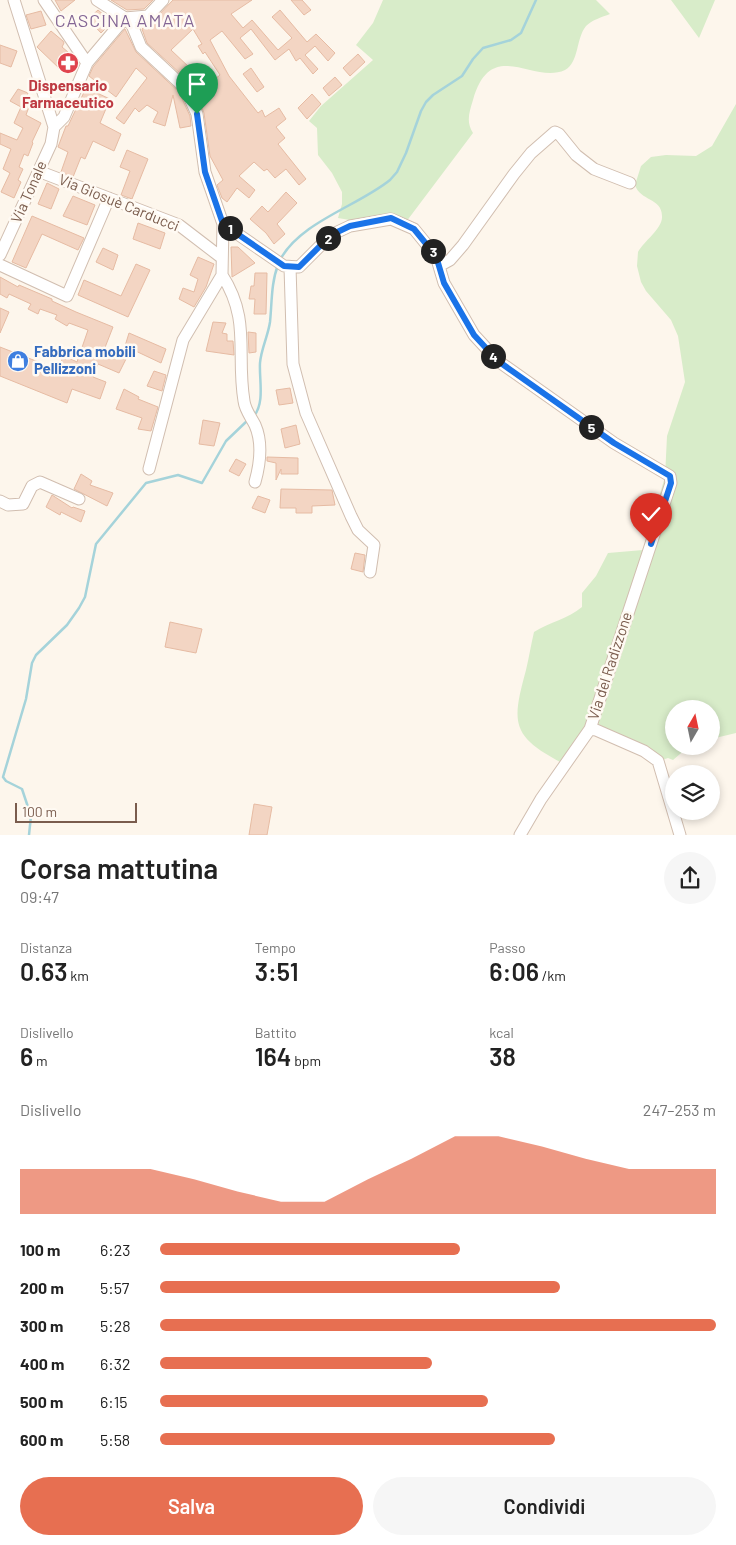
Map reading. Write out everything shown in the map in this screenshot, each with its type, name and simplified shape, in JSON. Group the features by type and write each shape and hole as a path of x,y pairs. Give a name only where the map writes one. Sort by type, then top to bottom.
{"street":[{"path":"14,0 54,127 64,117 87,63 125,18 148,16 163,0"},
{"path":"44,0 87,63"},
{"path":"97,0 125,18 132,25 141,47 158,65 185,88 197,114 205,172 223,224 222,274 183,340 149,469"},
{"name":"Via Tonale","path":"0,255 51,144 54,127"},
{"path":"223,224 283,264 299,267 331,235 350,226 391,218 414,229 436,256 439,266 450,260 463,245 514,174 532,153 555,132 559,134 576,155 594,169 630,183"},
{"name":"Via Giosuè Carducci","path":"38,171 179,225 222,258"},
{"path":"0,265 67,296 109,198"},
{"path":"283,264 293,364 306,413 358,530 374,546 370,572"},
{"name":"Via del Radizzone","path":"439,266 444,283 474,335 498,361 614,443 670,476 671,483 590,729 541,799 520,835"},
{"path":"222,274 231,289 241,320 244,404 256,427 260,443 260,466 256,482"},
{"path":"0,501 8,505 22,504 32,486 40,482 79,499"},
{"path":"590,729 644,751 658,762 680,835"}],"green space":[{"path":"383,0 596,0 610,14 594,20 586,26 580,37 573,62 565,70 553,73 502,66 490,70 481,81 470,109 469,121 473,133 406,222 367,223 338,218 342,204 342,192 332,173 318,155 317,128 309,121 321,106 373,60 356,45 373,23"},
{"path":"671,0 715,0 699,38"},
{"path":"736,104 736,733 720,737 720,700 665,700 665,755 679,755 673,760 668,758 659,761 589,724 562,763 532,744 519,726 518,703 534,632 571,615 582,607 582,593 596,576 608,553 643,550 665,477 667,436 685,382 678,336 671,320 646,291 641,282 637,266 638,252 662,221 661,210 655,202 641,194 635,185 641,166 651,157 666,155 696,156 712,146"}],"building":[{"path":"55,0 75,0 61,11"},
{"path":"111,0 153,0 144,9 127,10"},
{"path":"173,0 252,0 231,14 243,28 252,20 278,50 292,38 272,17 280,10 307,42 316,34 335,53 328,61 315,46 305,55 318,69 313,74 300,58 296,61 289,49 275,60 251,29 240,38 253,54 245,59 222,31 210,40 229,76 258,113 262,110 265,117 279,108 286,119 276,127 285,138 278,144 306,179 299,185 286,169 275,178 267,169 264,171 254,162 239,176 255,190 249,198 237,188 227,202 222,198 217,185 223,180 210,156 204,113 198,98 204,103 216,91 210,83 220,75 205,52 203,54 198,46 202,44 193,29 171,50 190,68 183,76 147,43 142,29 153,21"},
{"path":"291,0 302,0 311,10 304,15"},
{"path":"98,10 112,22 101,33 88,19"},
{"path":"41,11 46,25 31,29 26,15"},
{"path":"125,29 136,52 179,92 190,116 191,126 180,128 173,95 165,126 153,122 158,112 147,105 139,112 135,108 124,124 116,118 147,78 136,68 116,97 89,76 93,67"},
{"path":"51,31 63,41 62,47 75,58 63,72 37,47"},
{"path":"0,45 17,51 11,67 0,63"},
{"path":"358,54 365,62 350,76 343,68"},
{"path":"251,68 264,87 257,92 243,74"},
{"path":"335,77 342,85 329,96 323,88"},
{"path":"86,88 110,99 100,123 121,134 114,151 93,141 85,159 81,157 73,177 61,172 68,152 58,147 66,126 68,126"},
{"path":"18,89 28,93 25,102 30,104 26,115 41,123 28,156 24,154 19,167 23,169 18,180 21,182 14,198 1,192 10,173 3,169 11,149 0,144 0,133 17,140 23,128 14,123 21,107 10,101"},
{"path":"312,94 321,104 307,119 298,108"},
{"path":"127,150 148,159 132,199 121,195 130,171 120,167"},
{"path":"47,183 59,189 51,209 38,204"},
{"path":"286,192 297,203 277,224 285,234 274,244 266,233 250,219 262,206 268,212"},
{"path":"73,196 95,205 87,225 63,216"},
{"path":"32,216 84,238 78,250 42,234 26,268 12,262"},
{"path":"138,223 165,233 160,249 133,239"},
{"path":"231,247 238,247 255,263 232,277"},
{"path":"103,248 118,255 113,270 96,262"},
{"path":"198,257 214,264 206,287 194,307 179,299 183,288 194,292 198,279 190,275"},
{"path":"136,264 150,270 128,317 78,295 84,280 121,296"},
{"path":"255,273 267,273 266,314 254,314 255,299 249,299 251,286 254,286"},
{"path":"0,277 18,287 19,285 113,327 104,350 126,359 119,373 98,364 93,377 106,382 100,399 72,389 67,403 0,376 0,347 59,370 63,355 77,362 88,330 69,323 67,326 55,319 57,315 40,309 38,314 28,309 31,304 9,294 7,298 0,294"},
{"path":"0,308 9,312 0,333"},
{"path":"213,322 226,323 222,333 227,334 227,341 233,341 234,355 206,351"},
{"path":"248,332 256,333 256,352 249,353"},
{"path":"129,333 166,349 161,363 125,346"},
{"path":"154,371 166,375 162,391 147,386"},
{"path":"290,388 293,403 279,405 276,390"},
{"path":"124,389 139,397 138,399 158,407 151,431 138,429 142,418 116,409"},
{"path":"203,420 220,423 214,446 199,444"},
{"path":"296,425 300,444 285,448 281,429"},
{"path":"267,457 298,458 298,474 281,474 281,469 276,480 276,463 267,461"},
{"path":"236,459 246,464 239,476 229,471"},
{"path":"81,474 92,481 90,485 113,493 107,506 74,489"},
{"path":"281,489 332,490 335,505 312,506 312,513 296,513 296,508 280,508"},
{"path":"52,495 72,508 85,511 81,522 61,512 60,515 46,507"},
{"path":"258,496 270,500 265,513 252,508"},
{"path":"355,553 365,555 363,572 351,569"},
{"path":"170,622 202,629 196,653 165,647"},
{"path":"254,804 272,807 267,835 249,835"}],"waterway":[{"path":"280,260 301,235 390,180 397,172 406,153 426,102 433,95 462,76 483,48 511,40 521,33 536,0"},
{"path":"254,416 260,398 261,358 270,322 273,286 278,265"},
{"path":"29,835 31,816 22,789 6,781 3,777 26,699 32,663 36,655 67,625 79,608 85,597 96,544 146,483 178,475 202,483 226,441 248,420"}],"place":[{"name":"Dispensario Farmaceutico","path":"68,63"},
{"name":"Fabbrica mobili Pellizzoni","path":"18,361"}],"district":[{"name":"CASCINA AMATA","path":"125,21"}],"route":[{"path":"197,114 205,172 223,224 284,266 299,267 331,235 350,226 391,218 414,229 436,256 444,283 474,335 498,361 614,443 670,476 671,483 651,544"}]}
